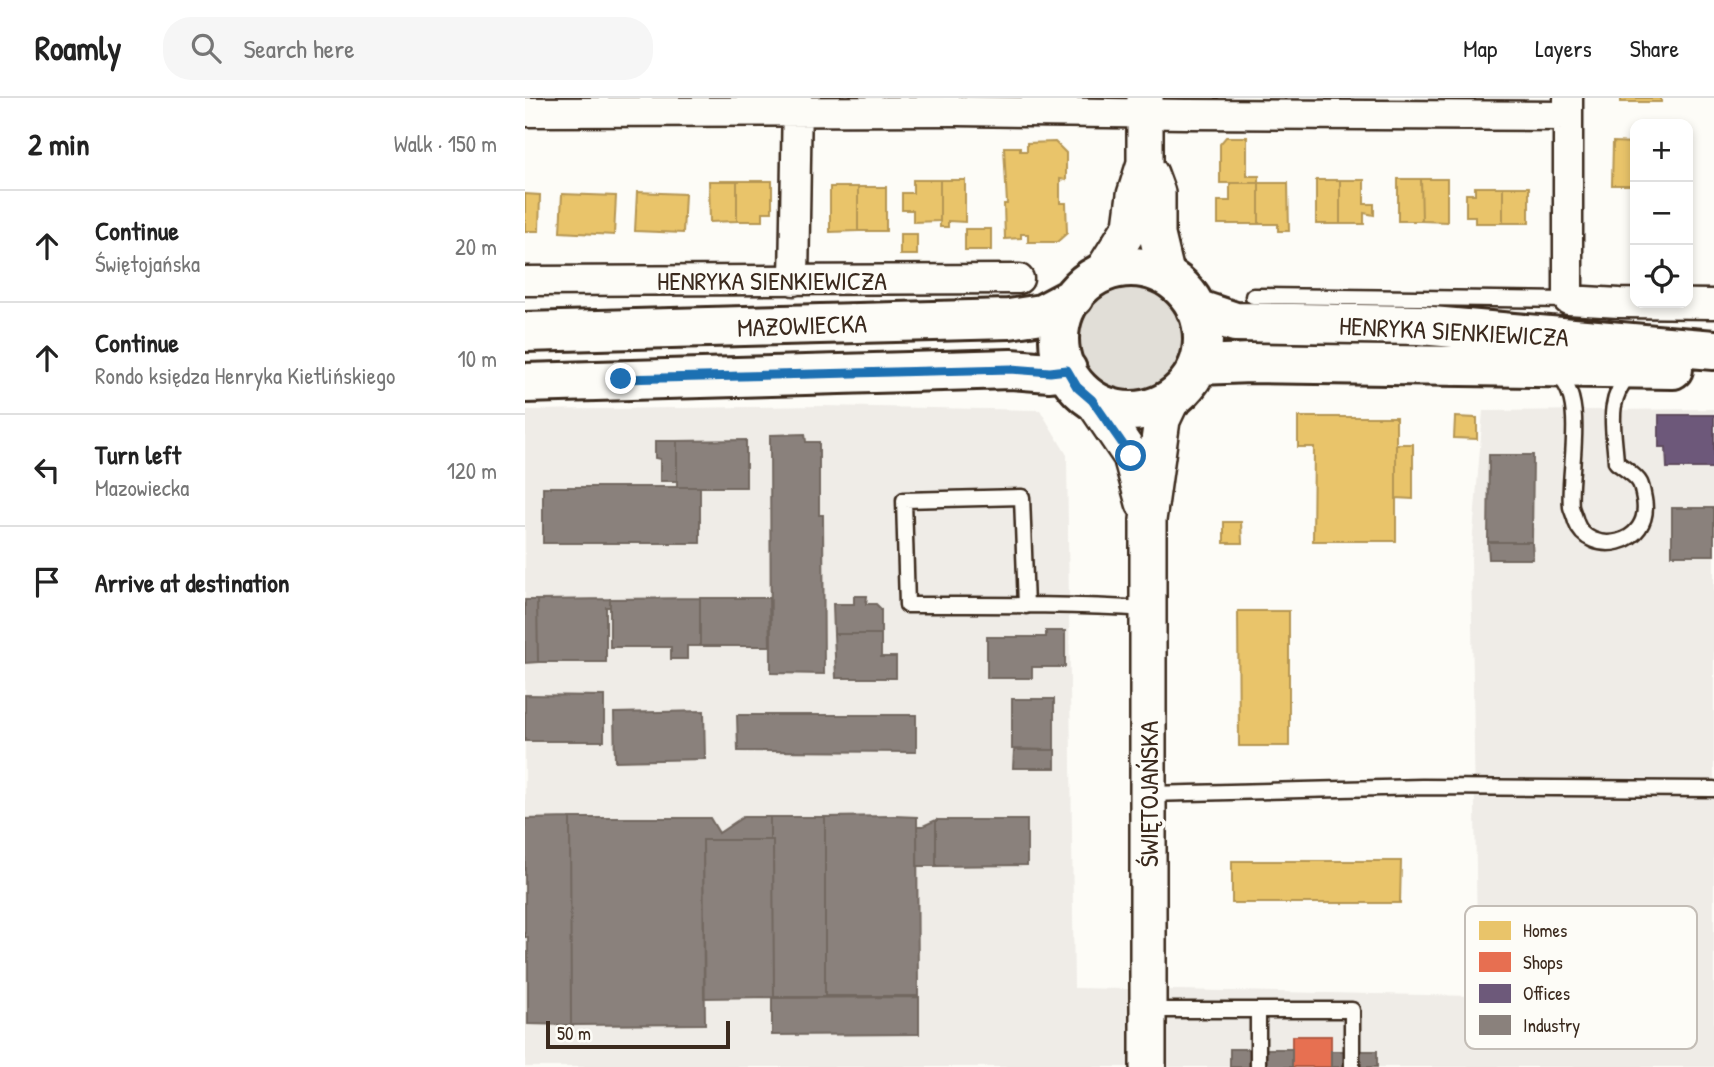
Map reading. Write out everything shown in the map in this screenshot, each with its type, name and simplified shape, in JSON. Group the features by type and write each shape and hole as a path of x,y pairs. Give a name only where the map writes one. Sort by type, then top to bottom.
{"main road":[{"path":"1135,267 1167,277 1180,287 1201,320 1203,342 1199,365 1188,384 1172,399 1153,408 1132,411 1111,408 1092,400 1077,387 1061,352 1060,333 1064,314 1088,286 1118,269 1135,267"},
{"name":"MAZOWIECKA","path":"525,332 1009,319 1041,314 1088,286"},
{"name":"HENRYKA SIENKIEWICZA","path":"1196,309 1235,322 1420,325 1714,350"},
{"name":"HENRYKA SIENKIEWICZA","path":"1199,365 1251,363 1714,369"},
{"name":"MAZOWIECKA","path":"525,383 1011,369 1050,372 1067,370"}],"street":[{"path":"794,281 797,104"},
{"path":"525,111 797,104 1568,107 1567,300"},
{"path":"1145,106 1146,163 1157,193 1157,235 1167,277"},
{"path":"1088,286 1131,226 1135,195 1146,163"},
{"name":"HENRYKA SIENKIEWICZA","path":"525,281 1019,279"},
{"name":"HENRYKA SIENKIEWICZA","path":"1567,300 1714,304"},
{"name":"ŚWIĘTOJAŃSKA","path":"1148,1067 1148,520 1162,419 1172,399"},
{"name":"ŚWIĘTOJAŃSKA","path":"1092,400 1131,456 1148,520"}],"lane":[{"path":"1253,296 1567,300"},
{"path":"1541,366 1559,377 1569,390 1574,424 1571,507 1578,527 1591,538 1613,544 1633,535 1643,521 1644,503 1640,483 1616,462 1612,418 1619,386 1635,369"},
{"path":"1026,606 1022,498 904,500 907,605 1026,606 1098,606 1148,609"},
{"path":"1148,794 1422,787 1714,789"},
{"path":"1148,1010 1352,1010 1352,1067"},
{"path":"1258,1010 1258,1067"}],"shaded area":[{"path":"1131,283 1152,288 1170,299 1181,317 1186,338 1181,359 1170,377 1152,388 1131,393 1110,388 1092,377 1081,359 1076,338 1081,317 1092,299 1110,288"},
{"path":"821,406 1040,410 1067,455 1074,988 1465,996 1465,1049 1697,1049 1697,906 1477,906 1471,559 1483,411 1714,409 1714,1067 525,1067 525,410"}],"building: Homes":[{"path":"1621,98 1661,98 1661,102 1621,102"},
{"path":"1226,137 1247,137 1247,176 1259,176 1259,183 1220,183 1220,144"},
{"path":"1055,142 1066,153 1066,180 1060,179 1060,203 1066,203 1067,233 1057,242 1028,242 1028,234 1021,234 1021,238 1005,239 1004,204 1007,204 1004,147 1020,147 1020,151 1027,151 1027,143"},
{"path":"1613,142 1630,143 1630,185 1612,185"},
{"path":"1398,179 1421,179 1422,221 1398,221"},
{"path":"1421,179 1447,179 1447,222 1422,221"},
{"path":"913,180 940,180 940,221 913,222 913,210 902,210 902,193 913,193"},
{"path":"940,180 965,180 965,222 948,221 948,227 940,227"},
{"path":"1316,180 1340,180 1340,224 1316,224"},
{"path":"1340,180 1364,180 1364,204 1374,204 1374,215 1364,213 1364,224 1340,224"},
{"path":"709,181 737,181 737,221 710,222"},
{"path":"737,181 772,181 772,212 763,212 763,221 737,221"},
{"path":"1230,183 1259,183 1259,224 1218,224 1218,201 1230,201"},
{"path":"1259,183 1288,183 1289,231 1278,231 1278,224 1259,224"},
{"path":"830,187 858,187 858,231 830,232"},
{"path":"858,187 886,187 886,231 858,231"},
{"path":"1475,187 1503,187 1503,223 1475,223 1475,216 1466,216 1466,194 1475,194"},
{"path":"1503,187 1529,187 1529,223 1503,223"},
{"path":"637,192 685,194 683,233 635,231"},
{"path":"525,194 540,195 539,231 525,231"},
{"path":"562,194 616,196 614,235 560,232"},
{"path":"965,229 991,229 991,250 965,250"},
{"path":"900,234 917,234 917,255 900,255"},
{"path":"1298,417 1396,417 1396,541 1313,541 1314,447 1298,447"},
{"path":"1455,417 1477,418 1477,439 1454,438"},
{"path":"1396,444 1413,444 1413,499 1396,498"},
{"path":"1224,522 1241,522 1242,543 1224,543"},
{"path":"1238,611 1289,611 1289,746 1239,746"},
{"path":"1232,861 1401,861 1400,903 1232,903"}],"building: Shops":[{"path":"1292,1036 1331,1036 1331,1067 1292,1067"}],"building: Offices":[{"path":"1659,415 1714,415 1714,468 1667,468 1666,447 1659,447"}],"building: Industry":[{"path":"805,434 806,442 819,442 819,515 823,515 824,674 771,673 770,435"},
{"path":"746,440 746,487 677,487 677,441"},
{"path":"655,441 677,441 677,481 660,481 660,459 655,458"},
{"path":"1489,455 1533,455 1532,542 1488,542"},
{"path":"543,487 700,487 700,543 543,543"},
{"path":"1672,508 1714,508 1714,555 1672,555"},
{"path":"1488,542 1532,542 1533,559 1489,559"},
{"path":"854,596 867,596 866,604 876,604 881,609 881,634 834,634 833,604 854,604"},
{"path":"700,598 769,598 770,646 700,646"},
{"path":"700,598 700,646 687,646 687,659 671,659 671,647 610,647 610,599"},
{"path":"610,599 610,607 606,607 606,662 538,662 537,600"},
{"path":"525,600 537,600 538,662 525,663"},
{"path":"1046,631 1065,631 1065,667 1032,667 1032,678 987,678 987,637 1046,637"},
{"path":"834,634 881,634 881,657 896,657 896,678 836,678"},
{"path":"525,695 604,696 604,741 525,741"},
{"path":"1012,699 1054,699 1054,750 1012,749"},
{"path":"704,711 705,759 615,761 614,713"},
{"path":"737,715 916,715 916,752 738,751"},
{"path":"1014,750 1055,750 1055,768 1013,768"},
{"path":"743,817 770,817 770,840 703,840 705,1024 571,1025 570,818 710,818 719,833"},
{"path":"770,817 825,817 825,997 774,997 773,840 770,840"},
{"path":"825,817 917,817 918,996 825,996"},
{"path":"570,818 571,1025 528,1024 525,819"},
{"path":"936,820 936,866 917,866 917,826"},
{"path":"936,820 1027,820 1027,865 936,866"},
{"path":"703,840 773,840 774,997 704,998"},
{"path":"919,997 919,1034 772,1035 772,998"},
{"path":"1230,1049 1292,1049 1292,1067 1230,1067"},
{"path":"1331,1051 1377,1051 1377,1067 1331,1067"}],"route":[{"path":"621,379 1011,369 1050,372 1067,370 1077,387 1092,400 1131,456"}]}
